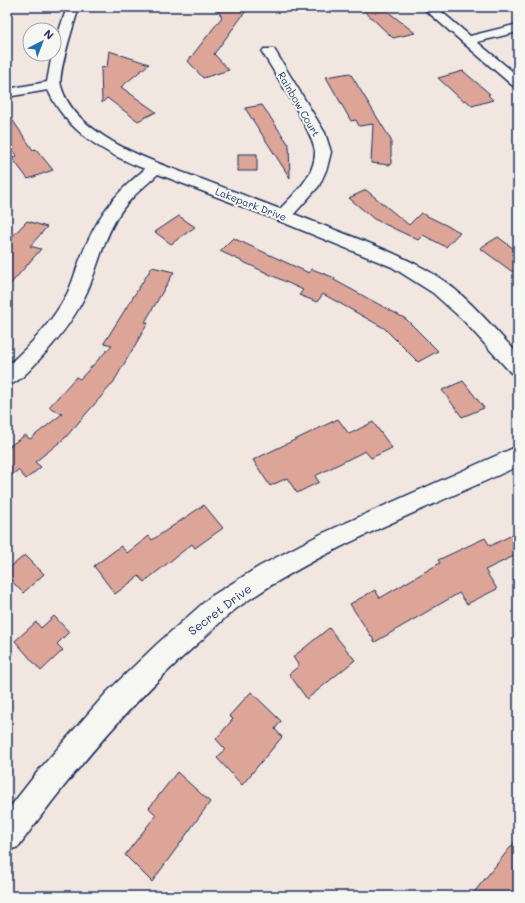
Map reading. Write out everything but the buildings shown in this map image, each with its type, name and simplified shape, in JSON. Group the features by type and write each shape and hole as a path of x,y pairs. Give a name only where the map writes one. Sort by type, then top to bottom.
{"street":[{"path":"7,93 53,85 60,48 72,7"},
{"path":"428,7 518,82"},
{"path":"468,40 518,28"},
{"name":"Rainbow Court","path":"269,52 317,133 323,152 319,168 311,186 283,216"},
{"name":"Lakepark Drive","path":"53,85 60,101 70,115 83,128 102,142 124,155 283,216 398,263 440,288 470,315 518,367"},
{"path":"7,378 45,340 67,309 83,280 89,259 108,217 118,203 156,168"},
{"name":"Secret Drive","path":"7,836 47,782 102,717 133,684 176,644 228,600 282,566 326,542 518,456"}]}
